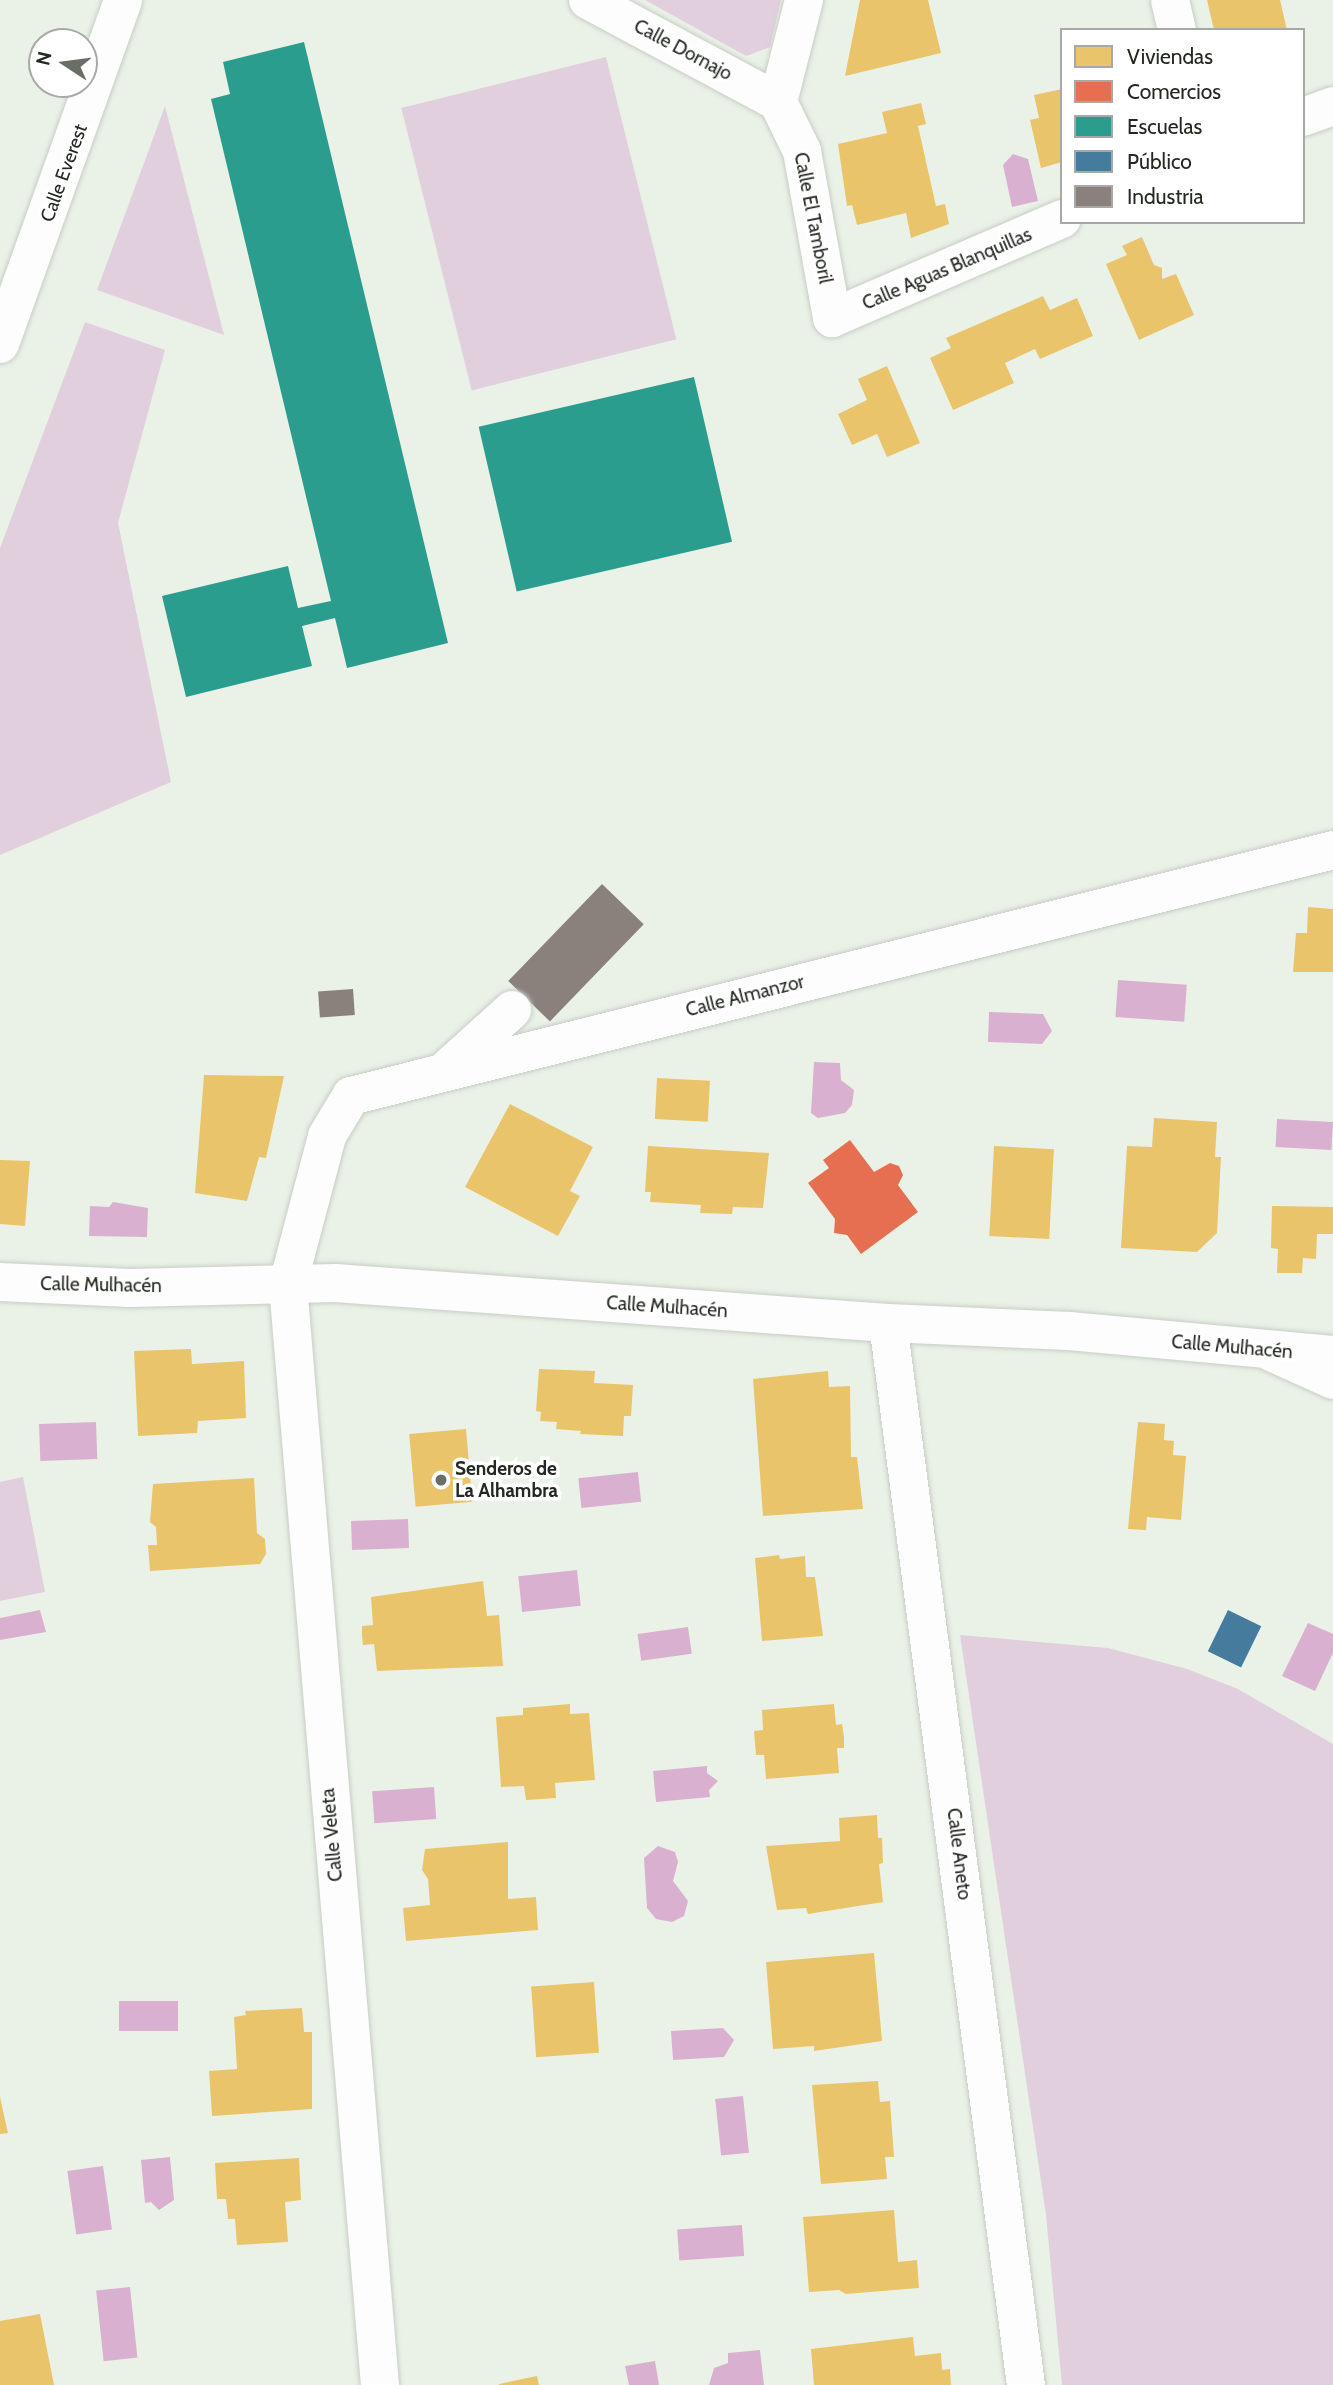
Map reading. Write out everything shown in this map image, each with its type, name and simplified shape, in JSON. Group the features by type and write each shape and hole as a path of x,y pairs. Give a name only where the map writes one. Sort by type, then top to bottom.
{"street":[{"name":"Calle Everest","path":"0,344 104,64 123,0"},
{"name":"Calle Dornajo","path":"588,0 778,102"},
{"path":"778,102 804,0"},
{"path":"1170,0 1177,28"},
{"name":"Calle El Tamboril","path":"778,102 802,151 832,318"},
{"path":"1305,116 1333,106"},
{"name":"Calle Aguas Blanquillas","path":"832,318 1060,220"},
{"name":"Calle Almanzor","path":"288,1284 327,1136 351,1096 445,1070 1333,850"},
{"path":"445,1070 512,1010"},
{"name":"Calle Mulhacén","path":"0,1282 130,1288 349,1284 888,1323 1069,1331 1269,1352 1333,1355"},
{"name":"Calle Veleta","path":"288,1284 380,2385"},
{"name":"Calle Aneto","path":"888,1323 1026,2385"},
{"path":"1269,1352 1333,1380"}],"shaded area":[{"path":"645,0 781,0 770,47 746,56"},
{"path":"606,57 676,339 472,390 401,108"},
{"path":"165,106 224,335 97,290"},
{"path":"1013,154 1028,159 1038,201 1012,207 1003,165"},
{"path":"85,322 165,350 118,523 171,782 0,855 0,548"},
{"path":"1118,980 1187,985 1184,1022 1115,1017"},
{"path":"989,1012 1043,1014 1052,1031 1042,1044 988,1042"},
{"path":"814,1062 840,1063 841,1080 854,1090 852,1105 845,1113 818,1118 811,1113"},
{"path":"1277,1119 1333,1122 1331,1150 1276,1147"},
{"path":"113,1202 148,1208 147,1237 89,1236 90,1206 109,1207"},
{"path":"96,1422 97,1459 40,1461 39,1424"},
{"path":"638,1472 641,1502 581,1508 578,1478"},
{"path":"23,1477 45,1592 0,1601 0,1482"},
{"path":"408,1519 409,1548 352,1550 351,1521"},
{"path":"577,1570 581,1606 522,1612 518,1576"},
{"path":"40,1610 46,1632 0,1640 0,1618"},
{"path":"1308,1623 1333,1634 1333,1653 1315,1691 1282,1676"},
{"path":"688,1627 692,1654 641,1661 637,1634"},
{"path":"960,1635 1108,1648 1187,1669 1238,1689 1333,1744 1333,2385 1062,2385 1046,2215"},
{"path":"707,1766 707,1773 718,1781 709,1790 710,1797 656,1802 653,1771"},
{"path":"434,1787 436,1819 374,1823 372,1791"},
{"path":"658,1846 675,1852 678,1862 673,1881 688,1901 684,1916 672,1922 656,1919 647,1908 644,1858"},
{"path":"119,2001 178,2001 178,2031 119,2031"},
{"path":"723,2028 734,2040 724,2057 673,2060 671,2031"},
{"path":"743,2096 749,2153 721,2156 715,2099"},
{"path":"170,2157 174,2200 159,2210 151,2202 145,2203 141,2160"},
{"path":"103,2166 112,2229 76,2234 67,2171"},
{"path":"742,2225 744,2256 679,2260 677,2230"},
{"path":"130,2287 137,2358 104,2361 96,2291"},
{"path":"760,2350 764,2385 709,2385 714,2368 728,2363 728,2353"},
{"path":"655,2361 659,2385 629,2385 625,2366"}],"building: Viviendas":[{"path":"860,0 928,0 941,53 845,76"},
{"path":"1207,0 1280,0 1287,28 1214,28"},
{"path":"1060,89 1060,163 1041,168 1030,120 1039,118 1034,95"},
{"path":"921,103 926,124 918,126 936,206 945,204 949,224 911,238 906,213 857,225 852,205 847,206 838,144 887,133 882,112"},
{"path":"1142,237 1154,265 1162,268 1162,279 1176,274 1194,315 1139,340 1106,264 1127,255 1122,246"},
{"path":"1043,296 1050,310 1077,298 1093,336 1040,359 1035,349 1005,363 1014,383 953,410 930,358 951,348 946,338"},
{"path":"887,366 920,443 887,457 877,434 852,445 838,414 867,400 858,379"},
{"path":"1308,907 1333,909 1333,972 1293,972 1296,933 1307,933"},
{"path":"204,1075 284,1076 266,1158 259,1157 247,1201 195,1193"},
{"path":"657,1078 710,1081 708,1122 655,1119"},
{"path":"510,1104 593,1147 570,1191 580,1196 558,1236 465,1187"},
{"path":"1154,1118 1217,1122 1215,1157 1221,1157 1217,1233 1197,1252 1121,1248 1127,1146 1152,1147"},
{"path":"648,1146 769,1153 763,1208 733,1207 732,1214 700,1213 701,1205 650,1202 651,1192 645,1192"},
{"path":"994,1146 1054,1149 1049,1239 989,1236"},
{"path":"0,1160 30,1161 25,1226 0,1224"},
{"path":"1272,1206 1333,1207 1333,1234 1317,1234 1316,1259 1303,1258 1302,1273 1277,1273 1278,1249 1271,1248"},
{"path":"191,1349 192,1364 244,1361 246,1418 198,1421 197,1433 138,1436 134,1351"},
{"path":"539,1369 595,1371 594,1383 633,1385 631,1416 624,1416 623,1436 580,1434 581,1431 556,1429 557,1422 540,1421 541,1412 536,1411"},
{"path":"828,1371 829,1387 850,1386 851,1457 857,1457 863,1509 763,1516 753,1379"},
{"path":"1138,1422 1165,1424 1164,1440 1174,1441 1173,1455 1186,1456 1181,1520 1147,1517 1146,1530 1128,1529"},
{"path":"466,1429 472,1502 416,1507 409,1434"},
{"path":"254,1478 257,1533 265,1539 266,1554 260,1564 150,1571 148,1545 157,1545 156,1527 150,1522 153,1484"},
{"path":"779,1555 780,1559 805,1556 806,1577 815,1577 823,1636 762,1641 755,1558"},
{"path":"483,1581 487,1616 499,1615 503,1666 377,1671 374,1644 363,1645 362,1636 362,1626 373,1625 371,1597"},
{"path":"570,1704 570,1714 589,1713 595,1780 555,1783 556,1798 526,1800 524,1786 501,1787 496,1717 523,1715 523,1708"},
{"path":"834,1704 836,1725 842,1724 844,1737 844,1748 837,1748 839,1773 766,1779 764,1755 756,1755 754,1731 763,1730 762,1710"},
{"path":"877,1815 878,1838 882,1838 883,1863 879,1864 883,1902 808,1914 806,1908 777,1910 766,1846 840,1841 839,1818"},
{"path":"508,1842 508,1899 536,1897 538,1930 406,1941 403,1908 430,1905 428,1879 422,1870 425,1849"},
{"path":"874,1953 882,2041 814,2051 814,2046 773,2049 766,1962"},
{"path":"594,1982 599,2053 536,2057 531,1986"},
{"path":"302,2008 304,2032 312,2032 312,2109 212,2116 209,2071 237,2069 234,2017 246,2015 245,2011"},
{"path":"878,2081 880,2102 890,2101 894,2157 885,2157 887,2179 821,2184 812,2085"},
{"path":"0,2097 8,2133 0,2134"},
{"path":"299,2158 301,2200 285,2202 288,2242 237,2245 235,2219 228,2219 226,2199 217,2199 215,2163"},
{"path":"894,2210 898,2262 917,2260 919,2288 846,2294 839,2290 809,2292 803,2217"},
{"path":"40,2314 54,2385 0,2385 0,2321"},
{"path":"913,2337 915,2356 941,2353 942,2370 950,2369 951,2385 814,2385 811,2349"},
{"path":"537,2376 539,2385 499,2385 499,2384"}],"building: Comercios":[{"path":"850,1140 874,1172 890,1163 899,1166 903,1175 898,1185 918,1212 861,1254 847,1235 834,1233 835,1219 808,1183 829,1168 823,1160"}],"building: Escuelas":[{"path":"304,42 448,643 347,668 335,618 302,626 312,666 186,697 162,596 288,566 298,608 331,601 211,99 230,94 223,62"},
{"path":"694,377 732,542 517,591 479,427"}],"building: Público":[{"path":"1228,1610 1261,1626 1241,1668 1208,1651"}],"building: Industria":[{"path":"602,884 644,924 550,1021 508,981"},
{"path":"353,989 355,1015 320,1017 318,991"}],"place":[{"name":"Senderos de La Alhambra","path":"441,1480"}]}
